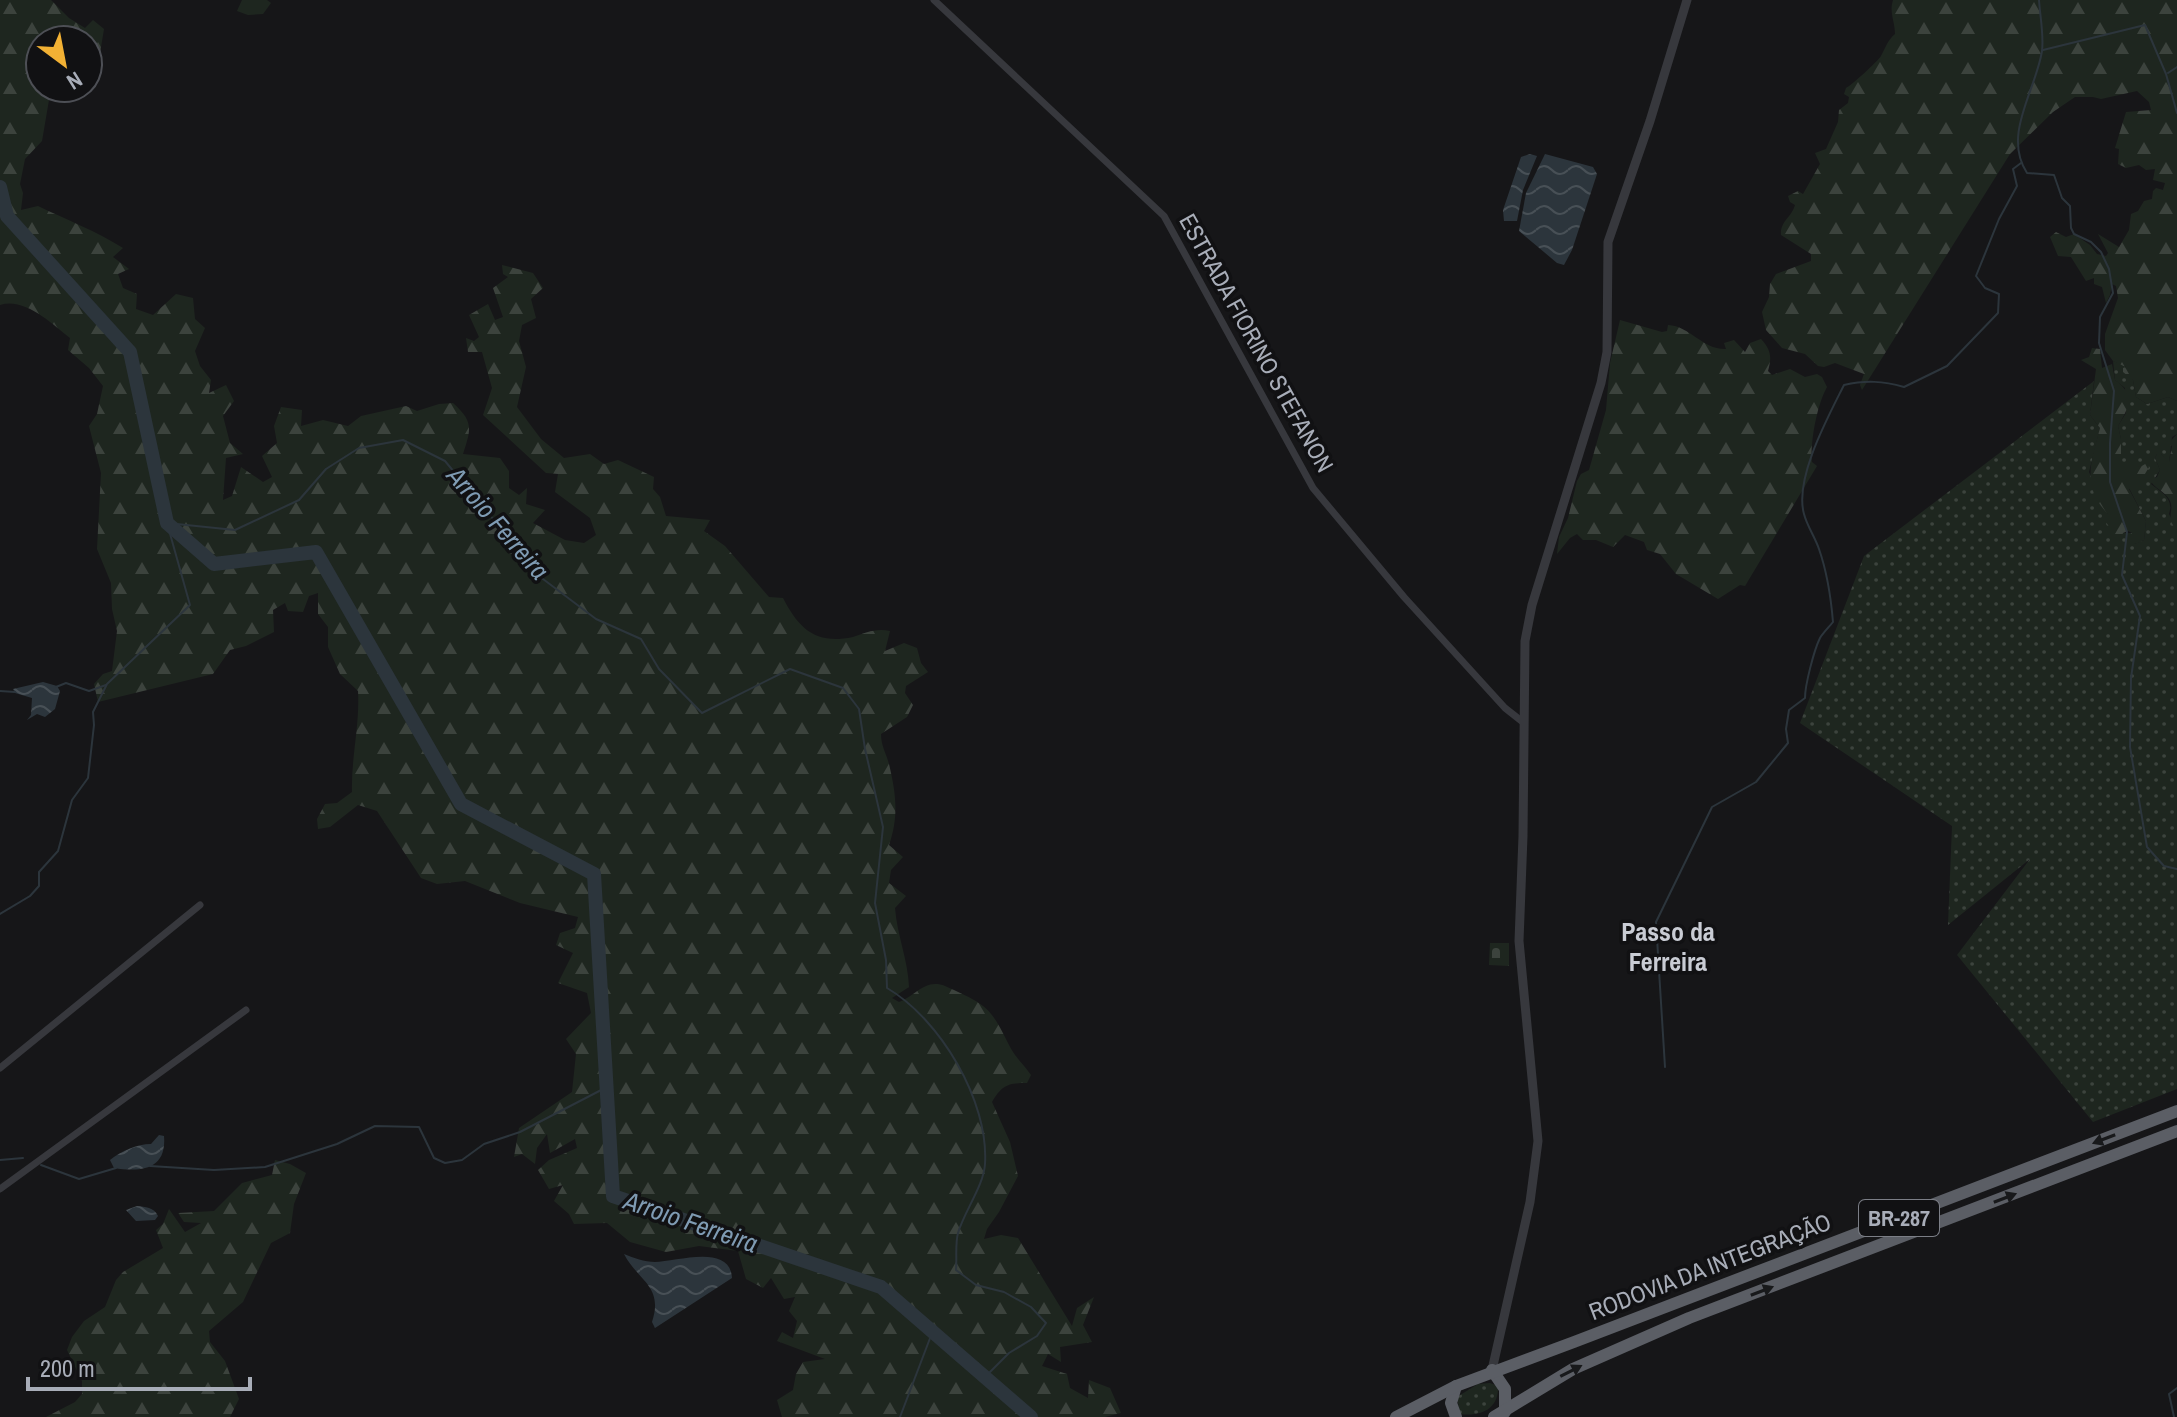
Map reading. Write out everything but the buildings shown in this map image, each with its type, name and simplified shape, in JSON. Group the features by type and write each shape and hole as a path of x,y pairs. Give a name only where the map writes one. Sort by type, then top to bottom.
{"highway":[{"name":"RODOVIA DA INTEGRAÇÃO","path":"1396,1417 1492,1370 1559,1348 2177,1111"},
{"name":"RODOVIA DA INTEGRAÇÃO","path":"1500,1415 1573,1369 1689,1318 2177,1131"},
{"path":"1492,1370 1505,1389 1500,1415"},
{"path":"1456,1386 1451,1403 1456,1417"}],"street":[{"name":"ESTRADA FIORINO STEFANON","path":"934,0 1164,216 1313,488 1404,597 1505,708 1524,723"},
{"path":"1492,1370 1530,1202 1538,1141 1519,941 1525,641 1532,605 1597,403 1607,352 1608,242 1687,0"},
{"path":"0,1068 200,905"},
{"path":"0,1189 246,1010"}],"green space":[{"path":"0,0 51,0 79,24 24,24 24,104 48,104 42,141 25,159 20,184 23,193 21,210 38,206 123,248 113,257 129,269 118,274 123,288 137,294 136,309 153,315 176,294 193,298 195,319 205,328 195,351 200,366 211,380 209,393 226,385 234,401 223,416 230,443 243,454 226,458 223,500 232,496 241,467 263,482 272,477 262,456 277,443 274,426 281,407 302,410 301,426 323,420 348,426 361,416 406,406 417,411 453,403 465,415 469,426 463,454 500,458 509,471 509,488 519,495 527,488 526,504 545,510 533,523 565,540 584,543 596,535 590,518 555,492 558,474 546,473 483,415 492,388 482,352 468,352 466,338 474,341 479,337 469,315 488,304 495,320 503,317 493,288 508,277 503,274 502,265 533,273 543,288 531,299 536,318 522,325 519,341 526,367 517,407 541,439 564,458 590,454 604,464 618,460 654,477 653,489 660,497 666,516 710,520 704,531 725,546 769,597 783,598 795,618 810,632 829,639 840,639 890,631 885,651 904,643 917,648 921,663 928,672 906,686 905,693 913,705 907,717 881,734 895,795 894,824 889,845 903,857 891,870 889,883 906,896 895,908 909,987 892,998 899,1002 927,986 937,984 975,1001 993,1017 1031,1075 1027,1083 1002,1089 992,1102 1010,1142 1018,1176 984,1239 1001,1235 1018,1238 1072,1326 1077,1308 1094,1297 1083,1325 1092,1342 1060,1347 1061,1362 1048,1354 1042,1366 1067,1374 1070,1388 1088,1398 1089,1380 1110,1388 1121,1413 1105,1417 782,1417 777,1400 793,1390 796,1374 803,1362 825,1359 777,1341 782,1332 793,1338 797,1321 789,1311 795,1297 784,1299 771,1278 763,1288 746,1279 738,1251 699,1246 666,1252 630,1242 607,1223 574,1224 569,1214 554,1201 563,1185 549,1189 538,1170 549,1160 577,1148 575,1139 550,1153 547,1134 537,1148 535,1164 522,1154 514,1157 519,1128 572,1092 576,1054 566,1039 591,1013 587,993 558,983 573,953 556,945 560,933 575,928 578,917 520,903 465,881 437,884 421,878 377,811 358,805 330,827 318,829 317,819 325,804 337,803 352,792 358,691 340,674 328,647 328,627 318,614 318,593 309,596 303,612 288,611 285,603 273,610 274,632 230,650 213,674 98,702 94,684 103,674 112,671 117,631 111,583 97,549 101,473 89,426 97,414 103,386 89,368 68,350 70,338 55,326 28,308 0,305"},
{"path":"242,0 267,0 271,3 263,14 248,15 237,11"},
{"path":"1893,0 2177,0 2177,401 2168,397 2147,404 2136,397 2133,380 2123,372 2126,367 2113,361 2105,350 2105,334 2118,298 2116,286 2112,284 2106,303 2102,287 2094,284 2094,278 2086,281 2071,257 2058,256 2050,237 2056,232 2066,237 2074,234 2097,254 2106,256 2108,253 2098,234 2119,247 2129,230 2131,214 2138,211 2144,201 2152,199 2156,188 2163,190 2165,183 2153,180 2155,169 2146,170 2139,165 2126,168 2118,164 2119,149 2115,148 2126,112 2151,110 2149,102 2137,91 2101,99 2075,97 2053,112 2010,154 1862,390 1860,385 1864,374 1835,363 1818,366 1805,354 1782,348 1766,330 1762,312 1776,274 1811,261 1811,254 1781,235 1782,226 1795,205 1788,196 1798,191 1803,194 1820,164 1815,153 1826,149 1838,122 1839,110 1848,103 1849,97 1844,94 1846,88 1879,59 1895,34"},
{"path":"1620,320 1662,332 1667,331 1668,325 1676,326 1718,348 1726,349 1724,343 1734,340 1745,352 1750,343 1761,339 1769,350 1768,371 1772,375 1790,369 1805,377 1817,374 1827,387 1813,434 1812,462 1817,466 1745,586 1740,585 1718,599 1676,574 1660,554 1647,550 1644,542 1625,535 1613,547 1596,540 1583,540 1577,534 1557,554 1559,537 1568,518 1577,481 1581,474 1589,470 1606,410 1610,363"},
{"path":"2092,348 2100,349 2102,368 2112,364 2115,380 2128,396 2127,407 2118,426 2121,465 2140,467 2147,463 2149,467 2138,486 2129,489 2146,521 2144,540 2136,544 2128,531 2123,533 2119,543 2110,540 2113,533 2106,522 2108,514 2094,494 2091,483 2091,463 2100,428 2090,415 2096,369 2081,360 2089,357"},
{"path":"2113,361 2124,365 2133,380 2136,397 2147,404 2168,397 2177,401 2177,434 2172,437 2169,463 2157,454 2155,458 2160,470 2151,484 2168,500 2169,514 2177,530 2177,1089 2093,1122 1957,955 2030,859 1948,925 1952,826 1800,723 1864,556 2094,381 2090,415 2100,428 2089,472 2108,514 2123,533 2132,533 2135,544 2144,540 2146,521 2129,488 2140,467 2121,465 2118,426 2126,413 2125,388 2115,380"},
{"path":"2177,434 2177,530 2171,521 2169,499 2150,480 2157,477 2160,470 2155,458 2157,454 2169,462 2172,446 2168,444"},
{"path":"1490,943 1509,943 1509,966 1489,965"},
{"path":"275,1160 306,1173 294,1204 290,1233 271,1243 243,1302 209,1331 210,1342 225,1361 239,1399 230,1417 46,1417 75,1402 82,1394 82,1381 67,1350 72,1337 84,1321 105,1307 116,1280 123,1272 163,1248 156,1230 163,1224 169,1209 185,1232 201,1223 184,1222 178,1213 214,1211 242,1183 272,1175"},
{"path":"1478,1384 1498,1386 1498,1394 1492,1405 1475,1414 1460,1414 1457,1397"}],"water":[{"path":"1530,154 1537,156 1523,190 1517,221 1504,221 1503,210 1521,157"},
{"path":"1545,154 1593,167 1597,174 1572,250 1564,265 1557,263 1519,231 1526,193"},
{"path":"43,682 57,686 60,691 55,709 45,717 37,714 27,720 31,715 32,698 15,693 13,689"},
{"path":"159,1135 164,1136 164,1148 156,1163 142,1169 114,1168 110,1160 114,1157 135,1147 151,1144"},
{"path":"137,1206 152,1209 158,1216 155,1220 136,1221 126,1210"},
{"path":"624,1254 655,1262 712,1258 729,1267 732,1278 655,1328 652,1322 655,1300 652,1292"}],"waterway":[{"path":"2039,0 2042,51 2019,128 2020,158 2027,173 2054,175 2062,198 2070,206 2074,234 2091,242 2101,252 2109,269 2113,293 2100,317 2099,343 2114,391 2110,482 2127,532 2122,575 2140,616 2131,678 2130,747 2147,847 2164,866 2177,869"},
{"path":"2043,50 2145,25 2166,74 2177,113"},
{"path":"2168,73 2177,67"},
{"path":"1665,1067 1656,922 1712,807 1756,782 1788,743 1786,729 1789,710 1805,698 1818,643 1833,622 1824,567 1805,518 1802,500 1814,448 1844,385 1874,382 1904,387 1947,366 1998,313 1999,294 1985,288 1976,276 1999,219 2017,186 2013,169 2021,163"},
{"name":"Arroio Ferreira","path":"0,187 7,216 130,352 167,523 214,564 316,552 461,804 594,874 613,1196 881,1287 1031,1417"},
{"name":"Arroio Ferreira","path":"0,914 30,896 39,886 39,872 58,851 72,800 88,778 93,712 107,684 190,605 167,523 235,530 299,500 326,469 359,448 403,440 445,461 543,579 596,619 641,639 659,669 702,713 790,669 843,688 859,709 883,827 875,903 886,960 887,988 925,1020 957,1064 979,1114 984,1140 984,1172 958,1233 956,1270 976,1285 1004,1292 1031,1307 1046,1323 1037,1336 1009,1353 985,1377"},
{"path":"56,687 66,683 89,691 106,685"},
{"path":"0,691 15,692"},
{"path":"150,1166 214,1170 265,1167 337,1144 375,1126 419,1127 434,1158 445,1163 462,1160 484,1144 520,1132 607,1087"},
{"path":"0,1160 23,1158"},
{"path":"41,1165 79,1179 116,1168"},
{"path":"900,1417 932,1333"},
{"path":"2174,1417 2169,1394 2177,1388"}],"district":[{"name":"Passo da Ferreira","path":"1668,947"}]}
